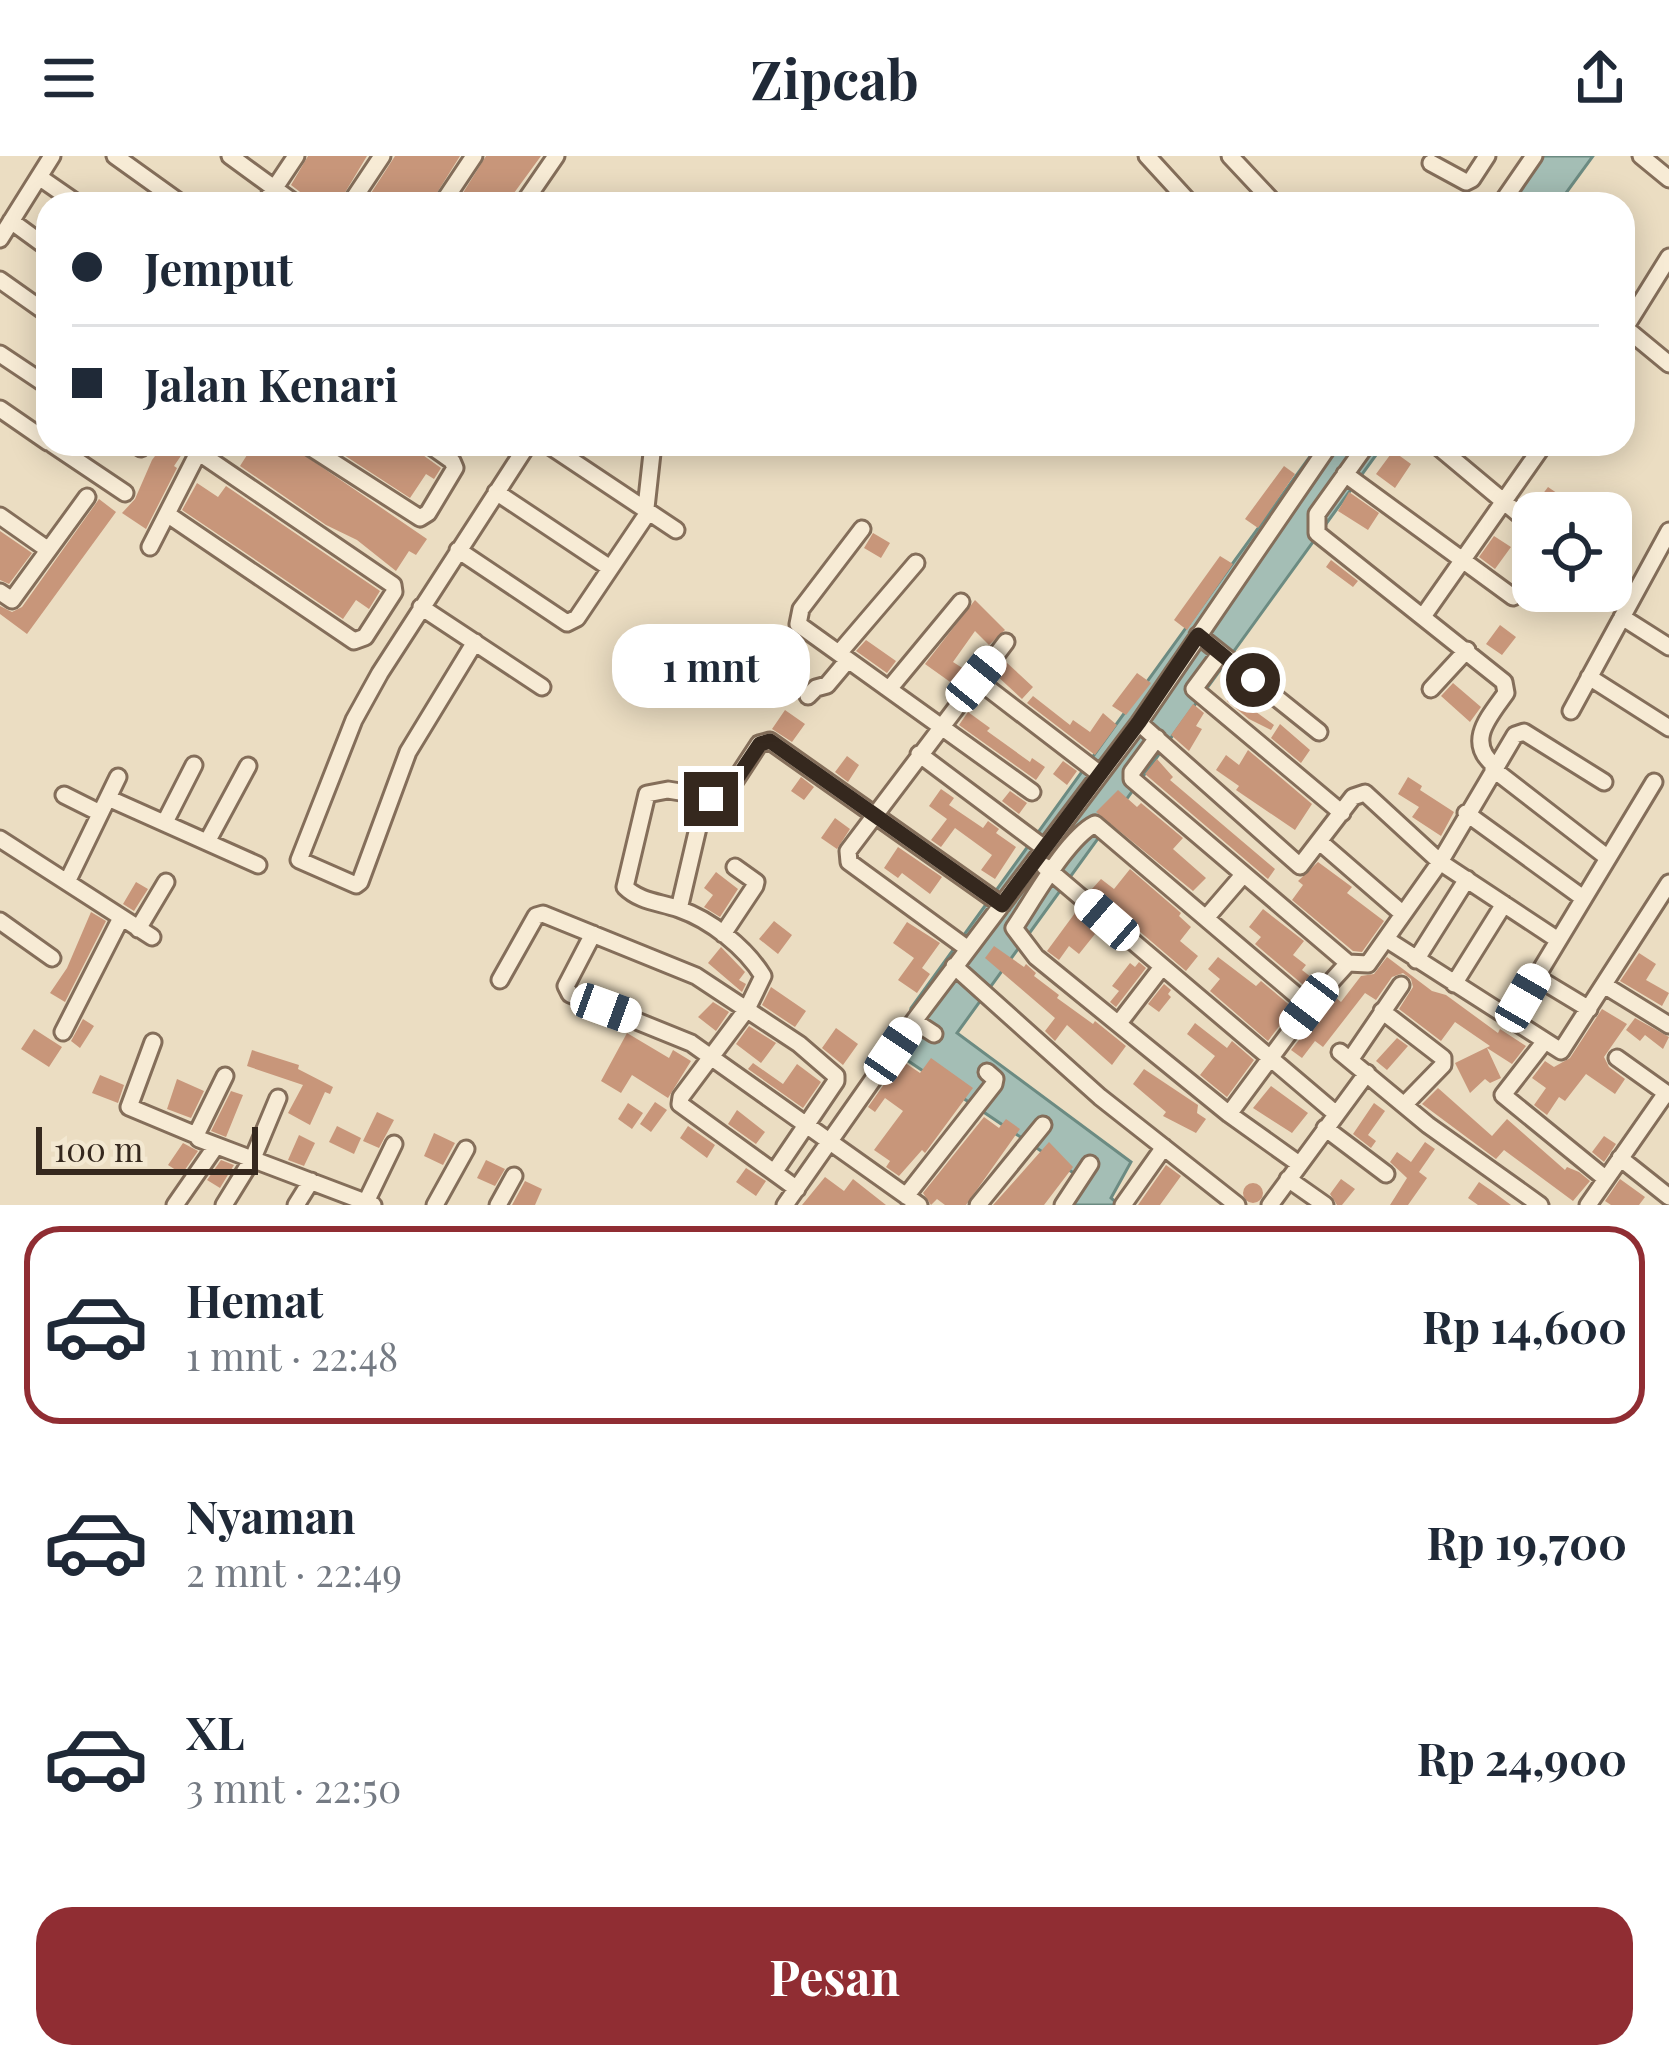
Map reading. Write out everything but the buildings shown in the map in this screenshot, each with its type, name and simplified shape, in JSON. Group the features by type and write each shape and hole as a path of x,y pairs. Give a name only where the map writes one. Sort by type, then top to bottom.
{"street":[{"path":"0,239 52,156"},
{"path":"116,156 166,192"},
{"path":"230,156 280,192"},
{"path":"272,192 296,156"},
{"path":"358,192 382,156"},
{"path":"450,192 474,156"},
{"path":"531,192 556,156"},
{"path":"1147,156 1180,192"},
{"path":"1230,156 1264,192"},
{"path":"1431,163 1466,182 1487,156"},
{"path":"1509,192 1534,156"},
{"path":"1641,156 1669,179"},
{"path":"39,177 61,192"},
{"path":"11,221 36,239"},
{"path":"1635,312 1666,268"},
{"path":"0,280 36,306"},
{"path":"1635,337 1669,364"},
{"path":"0,354 36,378"},
{"path":"0,409 36,433"},
{"path":"70,456 125,493"},
{"path":"150,547 196,456"},
{"path":"166,514 354,641 365,638 394,592 393,585 211,456"},
{"path":"323,456 419,518 428,512 455,468 445,456"},
{"path":"475,642 408,752 360,882 356,885 299,860 354,720 520,456"},
{"path":"565,456 676,530"},
{"path":"458,550 568,623 577,618 646,510 652,456"},
{"path":"785,1205 924,1027 960,972 968,949 1043,861 1100,774 1148,730 1209,645 1323,456"},
{"path":"1358,456 1317,514 1317,533 1506,686 1482,727 1485,758 1608,858"},
{"path":"1449,456 1512,509"},
{"path":"1424,615 1536,456"},
{"path":"1346,474 1512,596"},
{"path":"496,492 610,568"},
{"path":"0,618 6,596 87,497"},
{"path":"0,516 46,549"},
{"path":"862,529 797,616 798,624 1032,792"},
{"path":"1570,711 1622,617 1662,561 1669,531"},
{"path":"808,696 827,685 916,563"},
{"path":"889,689 961,602"},
{"path":"421,607 542,687"},
{"path":"1622,617 1669,647"},
{"path":"968,949 847,859 852,841 1006,642"},
{"path":"1209,645 1319,732"},
{"path":"1209,645 1194,689 1342,813"},
{"path":"1430,689 1467,650"},
{"path":"1588,676 1669,728"},
{"path":"976,679 1100,774"},
{"path":"1148,730 1300,866 1353,797 1365,793 1440,862 1558,940"},
{"path":"1148,730 1132,779 1348,962 1366,965 1440,862 1515,734 1524,732 1604,782"},
{"path":"797,1189 680,1104 747,1010 763,976 723,934 680,909 632,895 625,887 647,794 668,790 723,799 760,744 770,741 1002,905"},
{"path":"919,754 1268,1060 1386,1174"},
{"path":"164,822 194,765"},
{"path":"207,842 248,766"},
{"path":"68,880 118,777"},
{"path":"1511,1019 1654,782"},
{"path":"64,795 164,822 258,865"},
{"path":"680,909 705,797"},
{"path":"1466,813 1583,898"},
{"path":"1309,1006 1095,824 1043,861 1014,928 1036,957 1229,1114 1325,1205"},
{"path":"0,839 145,933 166,882"},
{"path":"1321,843 1403,914"},
{"path":"723,934 755,886 735,867"},
{"path":"1206,918 1243,875"},
{"path":"1416,960 1467,879"},
{"path":"1386,939 1562,1051 1669,883"},
{"path":"1454,984 1504,904"},
{"path":"500,980 539,914 697,976 799,1044 836,1076 834,1086 775,1172"},
{"path":"62,1032 122,918"},
{"path":"0,921 52,958"},
{"path":"592,934 566,986 568,993 670,1032 712,1057 913,1200 990,1082"},
{"path":"1229,1114 1348,962"},
{"path":"1119,1023 1162,968"},
{"path":"960,972 1100,1097 1237,1205"},
{"path":"1536,977 1588,1009"},
{"path":"1401,985 1345,1056 1540,1205"},
{"path":"1604,985 1666,1015"},
{"path":"1382,1011 1443,1058 1443,1065 1404,1105"},
{"path":"1545,1040 1503,1095 1606,1179"},
{"path":"153,1042 129,1107 216,1145 369,1204 394,1144"},
{"path":"1588,1205 1668,1094 1617,1058"},
{"path":"1270,1205 1367,1073"},
{"path":"196,1135 225,1076"},
{"path":"229,1203 254,1159 278,1098"},
{"path":"977,1205 1043,1125"},
{"path":"175,1205 216,1145"},
{"path":"1123,1205 1164,1148"},
{"path":"435,1205 466,1149"},
{"path":"1620,1158 1669,1197"},
{"path":"1063,1205 1090,1164"},
{"path":"497,1205 514,1176"},
{"path":"296,1205 311,1181"}],"water":[{"path":"1527,156 1593,156 1567,192 1501,192"},
{"path":"1310,456 1375,456 957,1033 1131,1162 1111,1198 1119,1205 1066,1205 1075,1174 901,1056 911,1008"}],"route":[{"path":"711,799 723,799 760,744 770,741 1002,905 1198,635 1253,680"}]}
